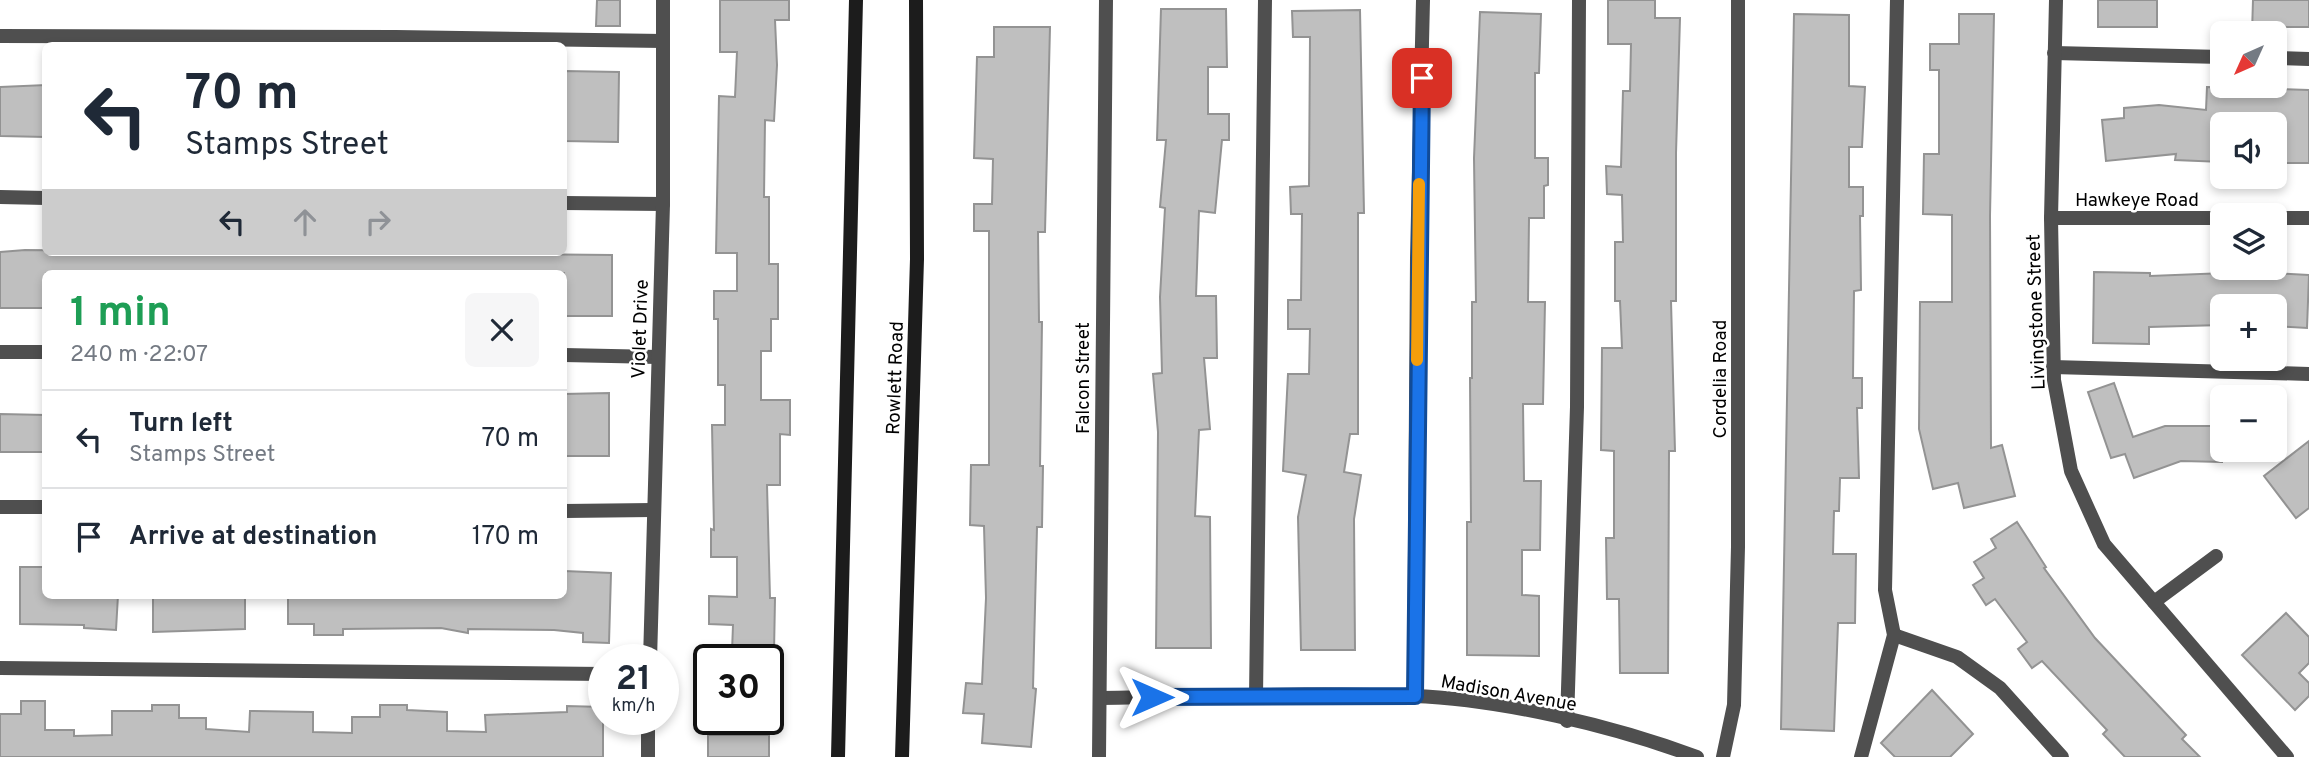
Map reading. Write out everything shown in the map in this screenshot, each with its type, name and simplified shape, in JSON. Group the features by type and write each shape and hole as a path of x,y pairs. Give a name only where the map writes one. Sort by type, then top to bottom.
{"main road":[{"path":"838,757 856,0"},
{"name":"Rowlett Road","path":"902,757 917,260 916,0"}],"street":[{"name":"Violet Drive","path":"650,644 663,204 663,0"},
{"name":"Falcon Street","path":"1099,757 1105,0"},
{"path":"1256,697 1265,0"},
{"path":"1415,696 1417,258 1423,0"},
{"path":"1567,721 1577,407 1579,0"},
{"name":"Cordelia Road","path":"1723,757 1734,705 1738,547 1738,0"},
{"path":"1861,757 1894,635 1885,590 1896,0"},
{"name":"Livingstone Street","path":"2056,0 2051,218 2053,367 2071,471 2104,544 2287,757"},
{"path":"0,36 663,41"},
{"path":"2054,53 2210,57"},
{"path":"2287,58 2309,59"},
{"path":"0,197 42,198"},
{"path":"567,202 663,204"},
{"name":"Hawkeye Road","path":"2051,218 2210,218"},
{"path":"2287,218 2309,218"},
{"path":"0,352 42,352"},
{"path":"567,355 658,357"},
{"path":"2053,367 2309,374"},
{"path":"0,507 42,507"},
{"path":"567,511 653,510"},
{"path":"2154,602 2216,556"},
{"path":"1894,635 1957,657 2000,688 2062,757"},
{"path":"0,668 588,674"},
{"name":"Madison Avenue","path":"1100,698 1415,696 1519,709 1657,742 1697,757"},
{"path":"648,757 649,735"}],"building":[{"path":"597,0 620,0 620,26 596,26"},
{"path":"720,0 789,0 789,20 775,20 777,65 774,121 765,120 764,197 769,197 769,264 778,264 778,319 771,319 771,351 761,351 761,400 790,400 790,435 780,434 780,485 767,485 770,598 775,598 774,644 732,644 733,625 709,624 709,596 737,597 737,557 711,557 711,529 714,530 712,425 725,425 725,385 718,385 718,319 714,319 714,291 737,291 737,253 716,253 719,96 735,97 737,52 720,52"},
{"path":"1608,0 1655,0 1655,18 1680,18 1676,301 1671,301 1675,451 1669,451 1668,673 1620,673 1619,599 1607,599 1606,538 1614,538 1614,451 1601,450 1602,348 1622,348 1620,301 1615,301 1615,242 1623,242 1622,195 1607,194 1606,166 1621,167 1623,91 1630,91 1631,44 1608,44"},
{"path":"2098,0 2157,0 2157,27 2098,27"},
{"path":"2253,0 2309,0 2309,27 2287,27 2287,21 2252,21"},
{"path":"1161,9 1226,9 1227,67 1208,67 1208,114 1229,114 1229,140 1222,140 1215,213 1199,211 1196,296 1216,296 1217,358 1204,358 1210,429 1199,430 1195,516 1210,517 1211,648 1156,648 1158,432 1153,374 1162,373 1160,297 1165,208 1160,207 1166,140 1157,140"},
{"path":"1360,10 1364,213 1358,213 1358,434 1350,434 1344,472 1361,475 1354,519 1355,650 1301,650 1298,517 1306,475 1283,471 1288,374 1309,374 1310,329 1288,329 1288,300 1301,300 1302,214 1291,214 1290,187 1309,186 1310,37 1293,37 1292,11"},
{"path":"1480,12 1541,14 1539,73 1535,73 1535,158 1548,158 1548,185 1544,186 1544,218 1529,218 1528,302 1545,302 1543,404 1523,404 1524,481 1541,481 1540,550 1522,550 1522,595 1539,596 1539,656 1467,655 1467,522 1471,522 1470,378 1472,302 1476,302 1474,158"},
{"path":"1794,14 1849,15 1849,86 1865,87 1862,147 1849,147 1849,187 1863,187 1863,216 1860,216 1861,290 1854,291 1853,378 1862,378 1862,408 1857,408 1859,478 1840,478 1839,511 1834,511 1833,554 1856,554 1855,623 1838,623 1834,731 1781,729"},
{"path":"1959,14 1994,14 1990,216 1991,448 2002,445 2015,496 1964,508 1958,483 1933,489 1919,429 1920,302 1952,302 1952,215 1923,214 1924,154 1939,154 1939,70 1930,70 1930,44 1959,44"},
{"path":"994,27 1050,27 1045,232 1038,232 1039,322 1042,322 1040,466 1043,466 1042,527 1037,527 1033,688 1036,689 1031,747 982,743 984,714 963,713 966,683 982,684 986,598 984,526 970,525 971,465 989,465 989,231 974,231 974,204 992,204 993,159 974,158 977,57 994,57"},
{"path":"567,71 619,72 618,142 567,141"},
{"path":"42,85 42,137 0,136 0,87"},
{"path":"2207,87 2210,87 2210,98 2287,98 2287,89 2309,90 2309,163 2287,163 2287,112 2210,112 2210,161 2175,160 2176,154 2106,161 2102,120 2124,118 2124,108 2159,105 2206,110"},
{"path":"42,250 42,256 612,255 612,316 567,316 567,270 42,270 42,308 0,308 0,252"},
{"path":"2094,272 2150,273 2150,276 2210,274 2210,280 2287,280 2287,274 2309,275 2307,328 2287,327 2287,294 2210,294 2210,325 2149,327 2149,344 2093,343"},
{"path":"2114,383 2133,437 2165,426 2210,426 2210,462 2181,461 2134,478 2125,454 2111,458 2088,392"},
{"path":"609,393 609,456 567,456 567,394"},
{"path":"0,414 42,415 42,452 0,452"},
{"path":"2309,441 2309,508 2296,518 2264,476 2282,462 2287,462 2287,458"},
{"path":"2017,522 2046,567 2044,568 2095,638 2186,735 2182,739 2200,757 2125,757 2103,734 2107,730 2042,661 2032,668 2018,649 2027,642 1995,599 1986,605 1973,585 1984,578 1974,562 1996,548 1991,539"},
{"path":"20,567 42,567 42,599 118,599 116,630 84,628 84,625 20,624"},
{"path":"567,571 611,573 609,643 583,642 583,633 554,630 468,629 468,633 441,628 343,629 343,635 314,635 314,624 288,624 288,599 567,599"},
{"path":"153,599 245,599 245,629 153,632"},
{"path":"2286,613 2309,637 2309,663 2299,673 2309,683 2309,696 2295,710 2242,655"},
{"path":"1932,690 1973,734 1950,757 1895,757 1881,743"},
{"path":"21,701 45,701 45,730 74,730 74,736 112,735 112,711 152,711 152,705 179,705 179,718 206,718 206,729 249,732 250,711 313,712 313,732 352,733 352,717 380,717 380,705 407,705 407,710 447,712 447,731 486,732 485,715 567,712 567,706 588,707 588,735 603,735 603,757 0,757 0,714 21,714"},
{"path":"708,735 769,735 769,757 708,757"}],"slow traffic":[{"path":"1417,360 1419,184"}],"route":[{"path":"1152,697 1415,696 1417,258 1422,78"}]}
